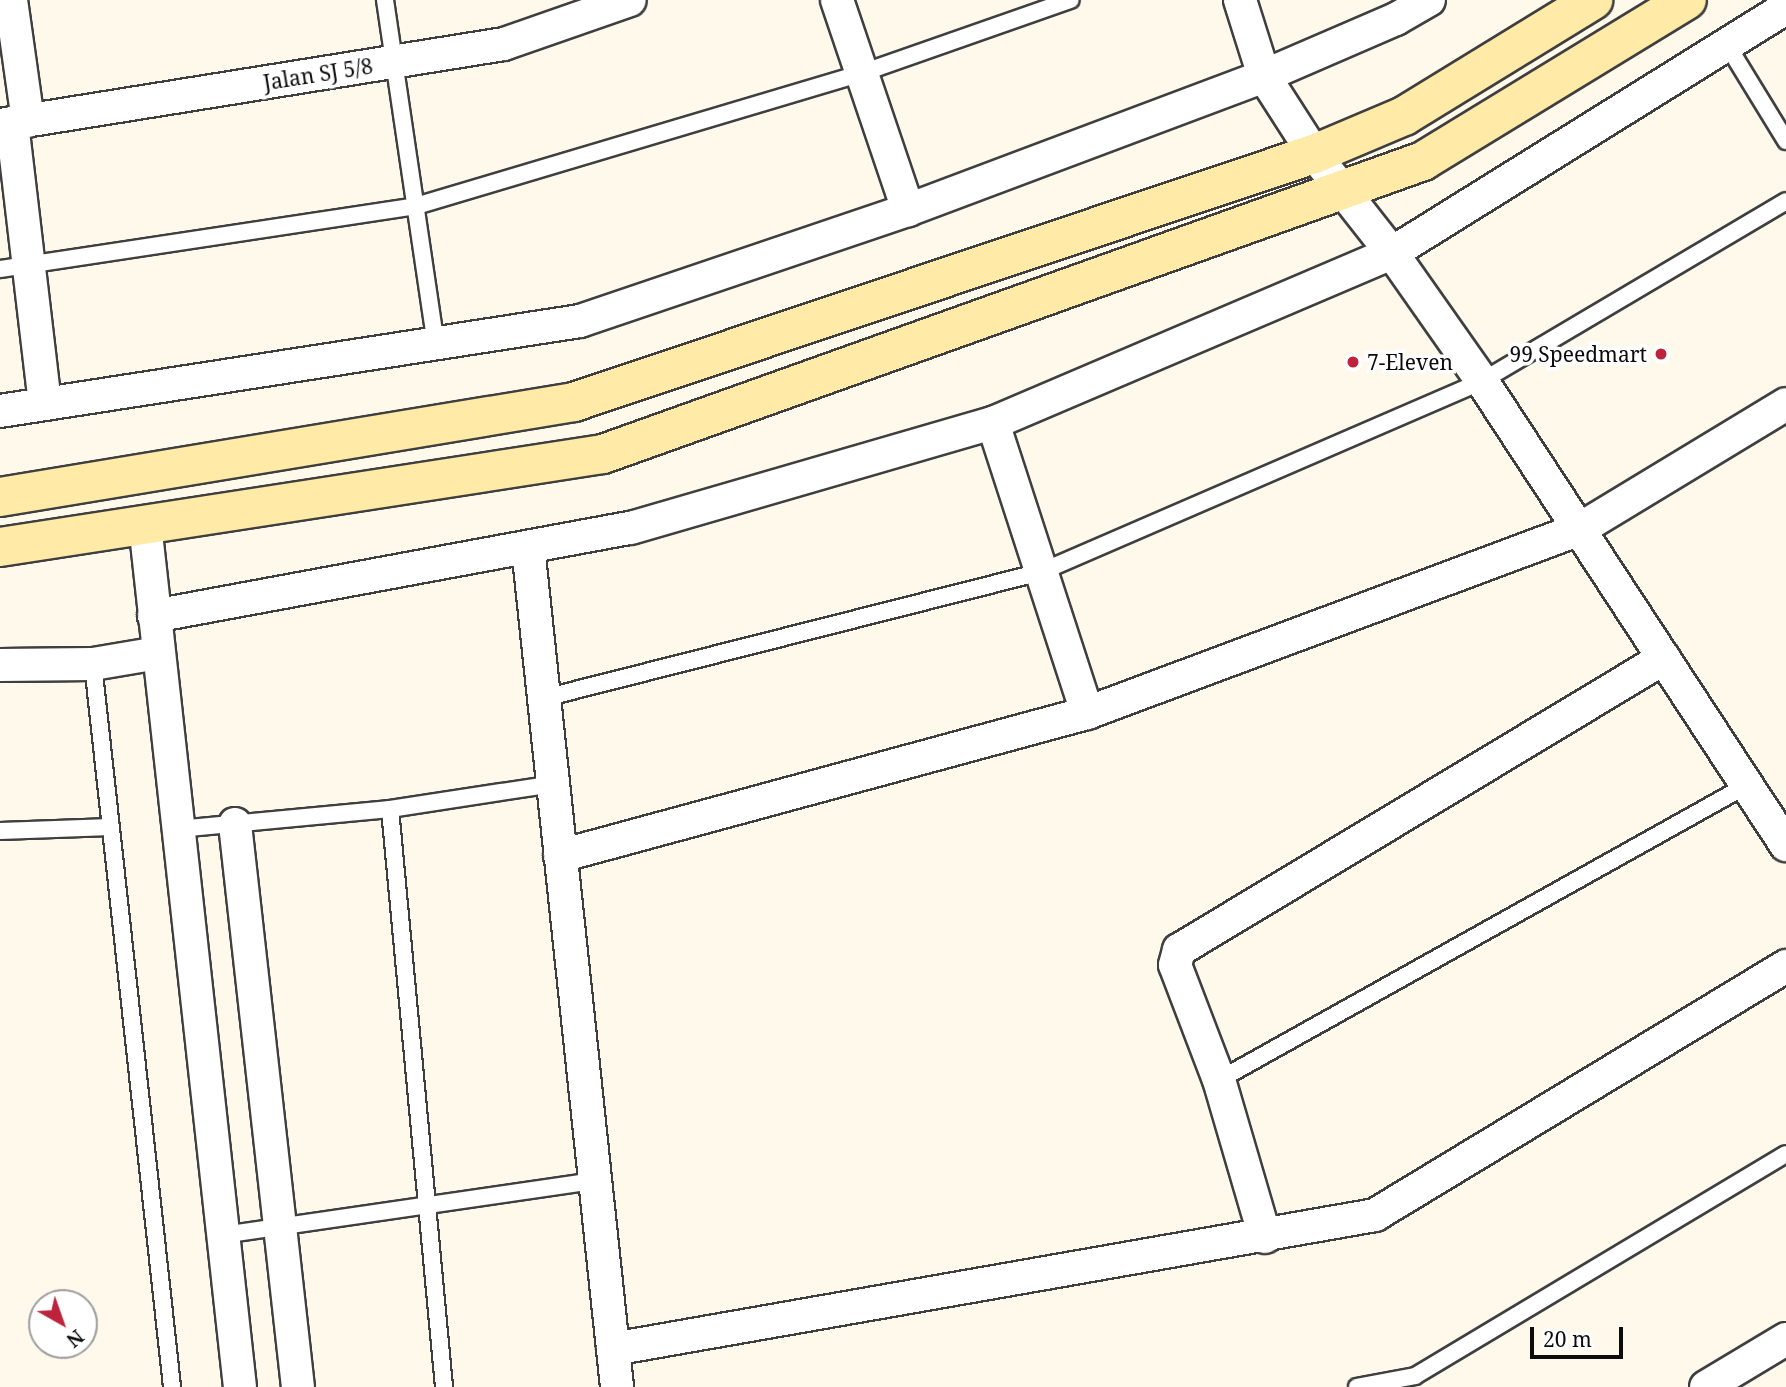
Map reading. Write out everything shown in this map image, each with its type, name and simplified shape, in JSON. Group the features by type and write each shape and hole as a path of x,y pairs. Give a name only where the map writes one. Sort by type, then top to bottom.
{"street":[{"path":"11,0 14,267 45,404"},
{"name":"Jalan SJ 5/8","path":"13,123 504,44 630,0"},
{"path":"837,0 908,210"},
{"path":"1240,0 1264,76 1314,154 1392,254 1482,381 1786,845"},
{"path":"0,411 580,321 908,210 1264,76 1393,10 1429,0"},
{"path":"0,497 574,402 1314,154 1404,116 1593,0"},
{"path":"0,547 603,454 1423,161 1687,0"},
{"path":"154,616 631,528 993,423 1392,254 1786,8"},
{"path":"561,856 1087,713 1580,529 1783,412"},
{"path":"993,423 1087,713"},
{"path":"145,524 240,1387"},
{"path":"528,547 617,1387"},
{"path":"0,665 93,664 158,653"},
{"path":"1265,1237 1219,1080 1175,965 1180,950 1664,658"},
{"path":"235,824 298,1387"},
{"path":"613,1349 1265,1237 1375,1215 1786,966"},
{"path":"1706,1387 1786,1339"}],"lane":[{"path":"385,0 436,345"},
{"path":"14,267 416,206 862,73 1071,0"},
{"path":"1726,43 1786,141"},
{"path":"544,698 1041,572 1482,381 1786,201"},
{"path":"93,664 172,1387"},
{"path":"178,829 390,809 553,784"},
{"path":"1219,1080 1747,785"},
{"path":"390,809 444,1387"},
{"path":"0,831 111,827"},
{"path":"1357,1387 1415,1376 1786,1154"},
{"path":"223,1234 595,1181"}],"place":[{"name":"99 Speedmart","path":"1661,354"},
{"name":"7-Eleven","path":"1353,362"}]}
